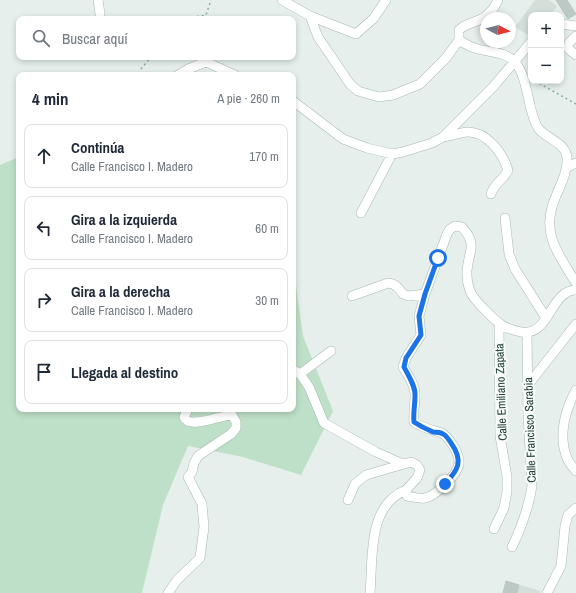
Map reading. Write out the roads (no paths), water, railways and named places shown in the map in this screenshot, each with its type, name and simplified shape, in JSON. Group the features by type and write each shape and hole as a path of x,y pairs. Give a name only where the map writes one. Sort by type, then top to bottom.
{"street":[{"path":"98,0 100,14"},
{"path":"282,0 310,16 356,34 374,18 386,0"},
{"path":"310,16 318,38 350,84 358,91 379,97 394,95 420,84 446,58 459,40 459,30 464,26 484,18 493,9 498,0"},
{"path":"564,24 576,26"},
{"path":"576,36 569,44 568,48 576,55"},
{"path":"459,40 466,45 498,53 514,62 522,77 538,127 543,134 564,149 567,157 566,168 563,181 550,210 549,223 552,239 557,253 576,283"},
{"path":"443,138 493,87 528,46"},
{"path":"183,72 206,62 228,72"},
{"path":"296,103 343,139 367,148 392,154 468,132 479,134 490,142 502,157 508,170 507,174 495,185 491,194"},
{"path":"361,213 392,154"},
{"path":"566,168 576,164"},
{"path":"505,218 509,254 515,269 546,318"},
{"path":"406,490 407,496 417,498 426,498 435,494 454,474 459,465 459,458 452,445 443,434 419,426 414,422 413,412 416,395 404,367 406,358 421,335 419,316 425,294 450,229 455,226 462,227 470,238 472,247 467,276 468,286 471,293 476,301 499,324 510,330 527,333 535,331 541,326 566,293 576,290"},
{"path":"352,296 388,284 394,284 403,294 409,296 425,294"},
{"name":"Calle Emiliano Zapata","path":"494,529 504,508 507,491 507,476 500,436 499,324"},
{"path":"528,384 576,324"},
{"name":"Calle Francisco Sarabia","path":"512,547 519,532 531,495 532,486 527,333"},
{"path":"331,351 296,372 309,387 324,423 376,452 403,464"},
{"path":"576,390 570,401 564,423 562,444 567,459 576,471"},
{"path":"168,593 177,580 200,558 204,526 202,504 188,477 192,472 194,463 198,456 231,434 236,428 236,422 232,415 225,415 192,423 187,422 184,417 186,412"},
{"path":"348,500 355,484 366,475 411,462 418,464 420,470 417,478 406,490 396,494 388,503 378,522 373,538 370,593"},
{"path":"547,593 561,566 565,526 568,515 576,508"}]}
